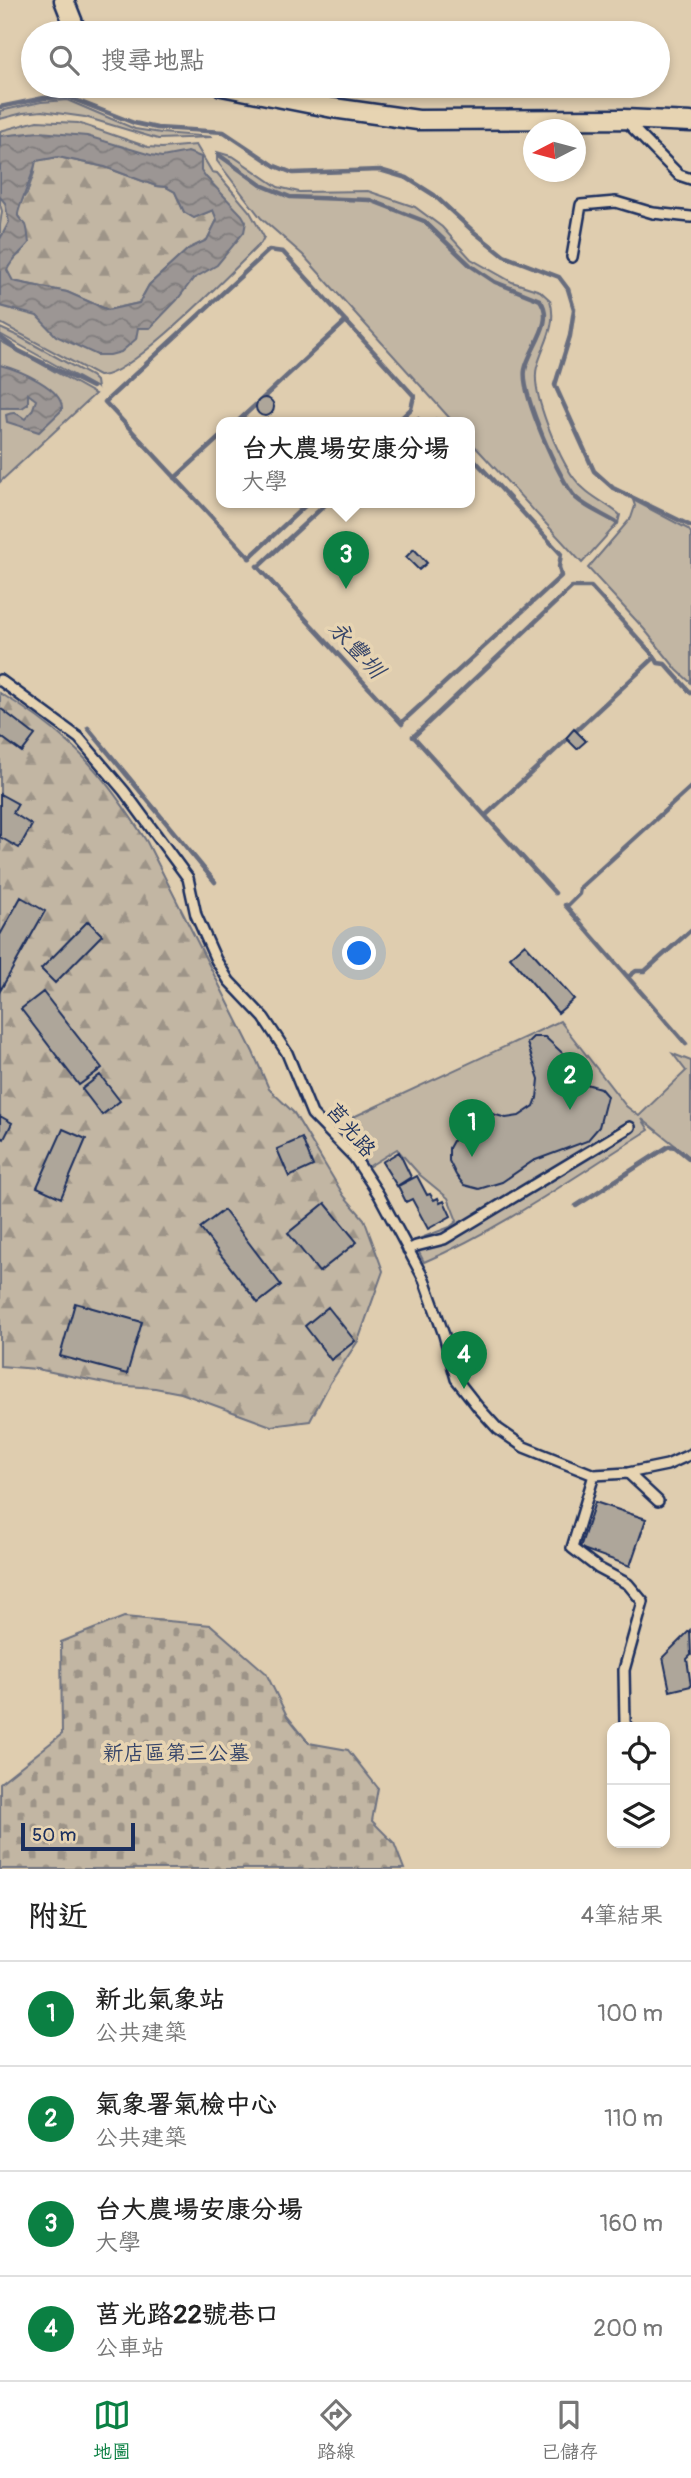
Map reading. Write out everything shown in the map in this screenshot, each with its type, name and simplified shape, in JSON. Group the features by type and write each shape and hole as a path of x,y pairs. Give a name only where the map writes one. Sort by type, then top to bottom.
{"street":[{"path":"64,0 72,21"},
{"path":"283,98 418,120 624,119 691,122"}],"lane":[{"path":"624,119 679,175 691,179"},
{"path":"572,257 581,205 616,202 653,213 691,217"},
{"name":"莒光路","path":"0,680 79,738 124,791 188,878 196,915 216,960 229,981 264,1018 287,1053 313,1114 354,1157 379,1195 424,1279 456,1379 478,1407 498,1429 524,1447 594,1475 628,1473 667,1465 691,1454"},
{"path":"408,1250 444,1239 630,1127"},
{"path":"628,1473 658,1501"},
{"path":"594,1475 572,1548 598,1568 628,1584 643,1602 624,1670 625,1722"}],"green space":[{"path":"67,100 135,129 213,137 158,139 85,117 42,111 0,119 0,111 41,102"},
{"path":"37,121 78,123 148,147 196,145 212,172 217,173 250,212 264,237 182,320 157,342 114,372 99,376 0,323 0,131"},
{"path":"217,152 234,157 278,187 299,192 368,191 415,207 442,227 471,259 512,282 540,291 550,300 551,327 537,367 536,378 542,408 554,441 574,478 590,494 620,515 618,523 582,563 475,446 475,417 449,417 303,255 261,218 217,161"},
{"path":"58,157 105,167 156,186 166,187 175,192 184,212 194,218 213,210 217,220 207,240 188,249 149,285 139,303 108,310 67,292 12,281 7,270 11,260 20,254 26,226 18,216 18,205 27,193 35,161"},
{"path":"0,328 91,376 96,381 97,388 0,334"},
{"path":"0,341 95,394 0,482"},
{"path":"633,500 691,533 691,683 588,568 631,518 635,506"},
{"path":"0,693 70,744 102,778 130,816 147,842 269,1089 294,1113 344,1196 364,1219 383,1271 358,1341 330,1383 310,1421 271,1426 181,1393 114,1385 37,1369 0,1366"},
{"path":"560,1021 626,1106 639,1116 686,1071 673,1054 691,1061 691,1158 642,1119 649,1130 482,1234 424,1262 413,1241 450,1227 457,1221 448,1198 420,1175 397,1149 368,1167 346,1137 349,1119"},
{"name":"新店區第三公墓","path":"124,1617 211,1625 266,1673 287,1716 309,1743 348,1750 378,1788 372,1821 394,1843 404,1869 0,1869 0,1783 62,1734 61,1642"}],"water":[{"path":"39,132 87,136 151,155 162,157 188,152 201,157 201,170 242,215 246,222 244,232 217,265 193,279 150,328 138,328 136,339 121,352 97,355 56,336 37,316 0,306 0,239 9,222 5,203 0,197 0,136","holes":["58,157 105,167 175,192 184,212 194,218 213,210 217,220 207,240 188,249 149,285 139,303 108,310 67,292 13,281 7,270 29,243 26,225 18,213 36,161"]},
{"path":"0,365 39,381 56,394 61,402 62,410 39,432 7,422 6,415 12,413 25,419 36,400 28,394 28,404 22,408 0,408"}],"building":[{"path":"261,398 269,398 274,407 272,414 261,416 256,411 256,403"},
{"path":"414,549 427,563 419,570 406,557"},
{"path":"0,708 35,735 22,752 0,736"},
{"path":"574,729 586,741 577,749 566,738"},
{"path":"0,794 18,804 13,813 32,825 19,848 0,837"},
{"path":"21,897 45,911 0,991 0,935"},
{"path":"88,921 102,935 55,983 41,969"},
{"path":"525,944 574,999 558,1013 510,957"},
{"path":"43,992 102,1068 79,1085 21,1009"},
{"path":"533,1037 545,1037 570,1060 576,1076 583,1083 600,1088 607,1096 599,1127 587,1141 533,1161 502,1182 479,1189 464,1185 449,1161 449,1148 460,1135 463,1114 470,1110 480,1110 506,1118 519,1116 534,1106 539,1079 527,1043"},
{"path":"100,1075 120,1101 102,1115 82,1089"},
{"path":"0,1116 12,1123 4,1139 0,1137"},
{"path":"63,1129 86,1139 61,1198 37,1187"},
{"path":"302,1138 313,1166 289,1177 277,1149"},
{"path":"399,1152 411,1177 397,1186 382,1162"},
{"path":"417,1176 427,1195 430,1194 434,1200 438,1198 440,1203 444,1201 451,1216 428,1229 412,1199 406,1202 398,1186"},
{"path":"325,1203 357,1242 319,1272 288,1233"},
{"path":"224,1210 281,1285 258,1303 200,1228"},
{"path":"75,1303 142,1322 127,1374 60,1356"},
{"path":"328,1307 355,1341 331,1360 305,1326"},
{"path":"595,1502 646,1519 630,1566 580,1548"},
{"path":"690,1630 691,1655 687,1659 691,1686 670,1691 663,1657"}],"waterway":[{"path":"0,107 44,98"},
{"path":"71,98 134,123 157,128 224,132 275,166 293,173 380,170 407,178 434,195 504,256 559,277 568,289 574,309 570,336 555,385 594,471 613,488 691,526"},
{"path":"219,155 261,185 290,197 370,200 424,221 471,266 495,282 540,300 545,317 525,370 525,382 535,416 560,474 576,498 617,523"},
{"path":"250,558 105,402 269,250 283,252 414,396 411,409 402,417"},
{"path":"242,417 346,321"},
{"name":"永豐圳","path":"0,337 19,351 92,387"},
{"path":"175,478 216,440"},
{"path":"401,723 561,576 561,554 475,460"},
{"path":"249,558 303,508"},
{"path":"258,567 322,508"},
{"name":"永豐圳","path":"257,566 402,724"},
{"path":"413,737 572,587 591,587 655,657 486,815"},
{"path":"655,657 658,663 665,664 691,693"},
{"path":"88,728 215,882"},
{"name":"永豐圳","path":"413,736 555,893"},
{"path":"567,906 579,894 580,888 691,787"},
{"name":"永豐圳","path":"565,905 686,1044"},
{"path":"628,977 636,971 645,971 691,930"},
{"path":"576,1206 669,1146 675,1147 691,1160"}],"place":[{"name":"台大農場安康分場","path":"346,589"},
{"name":"氣象署氣檢中心","path":"570,1110"},
{"name":"新北氣象站","path":"472,1157"},
{"name":"莒光路22號巷口","path":"464,1389"}]}
